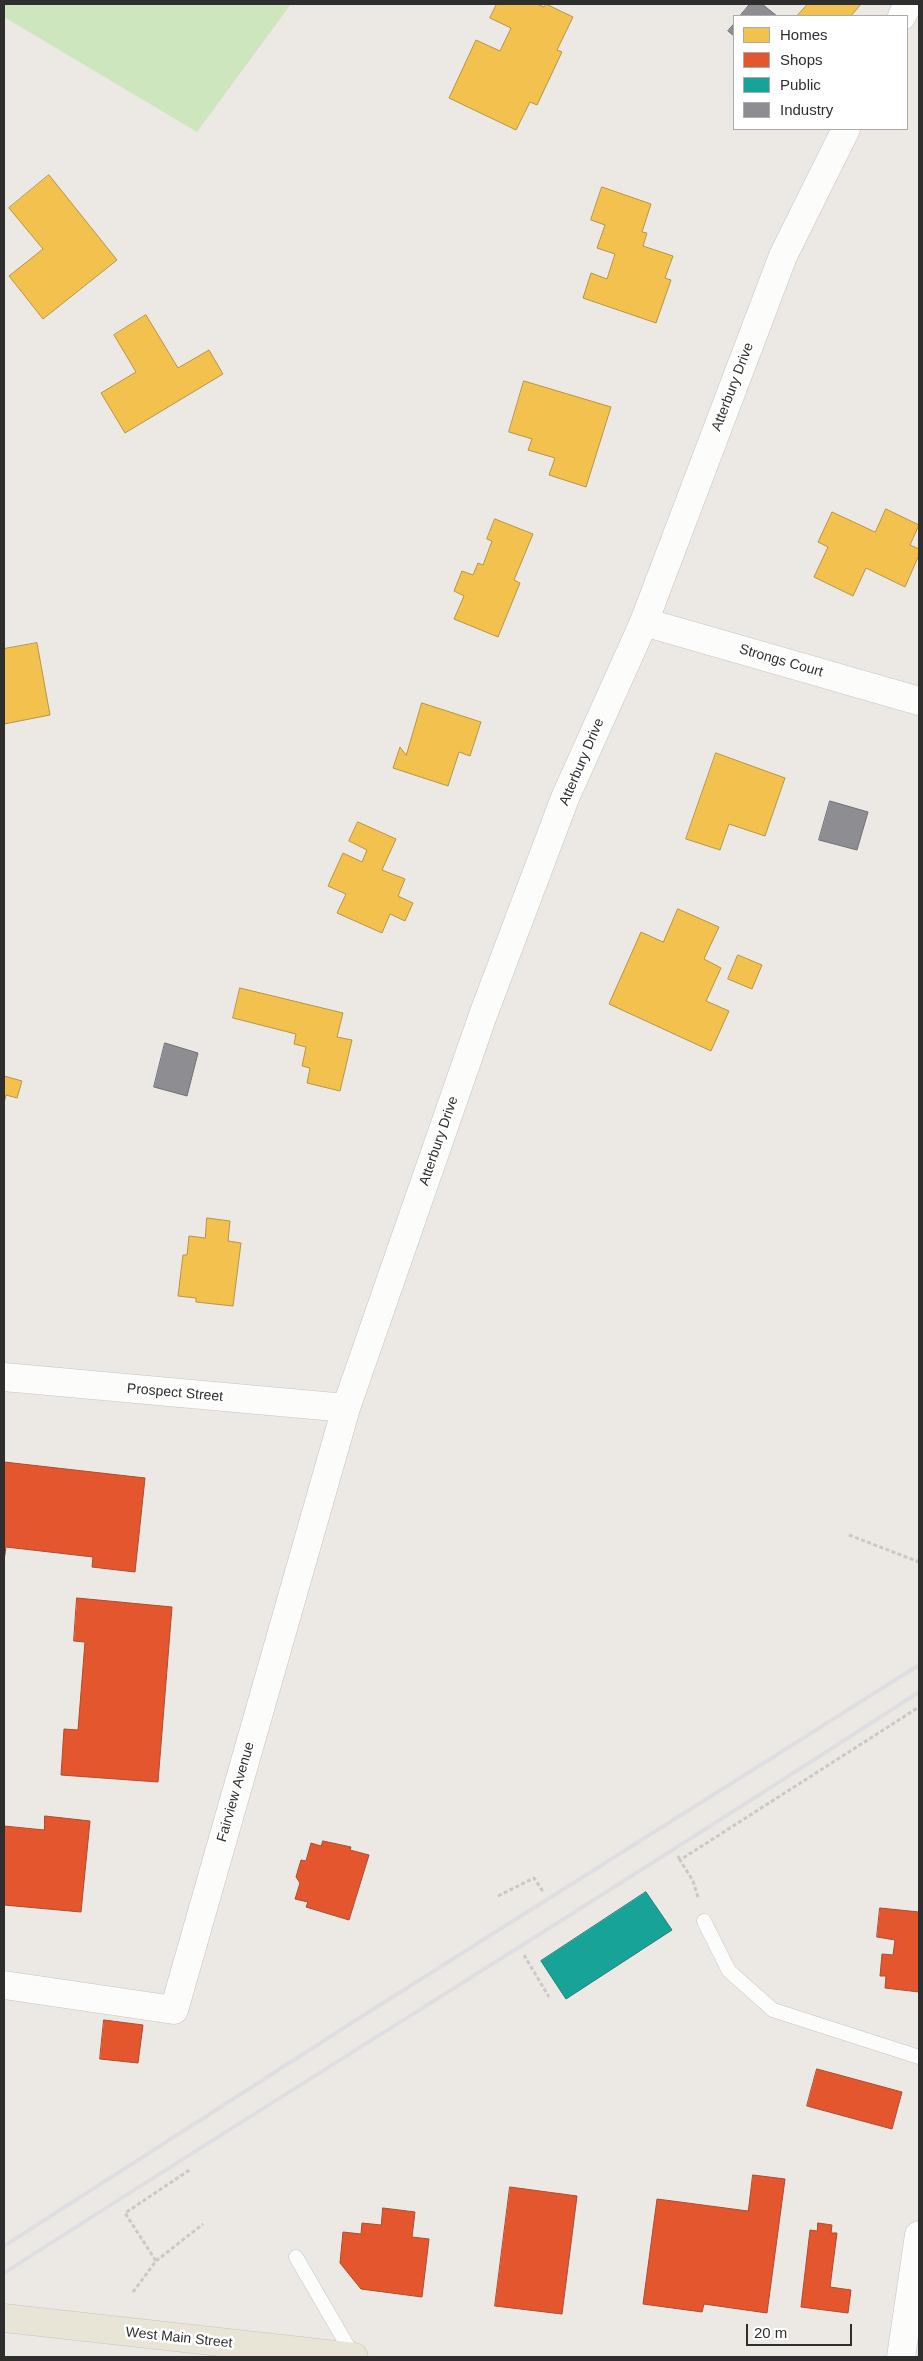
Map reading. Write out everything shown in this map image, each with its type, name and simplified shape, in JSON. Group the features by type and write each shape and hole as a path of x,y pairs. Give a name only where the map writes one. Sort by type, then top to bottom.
{"main road":[{"name":"West Main Street","path":"4,2318 354,2357"}],"street":[{"name":"Atterbury Drive","path":"346,1408 482,1015 565,798 644,622 783,256 846,130"},
{"name":"Strongs Court","path":"644,622 919,701"},
{"name":"Prospect Street","path":"4,1378 346,1408"},
{"name":"Fairview Avenue","path":"4,1985 174,2010 346,1408"},
{"path":"900,2357 919,2235"}],"lane":[{"path":"704,1920 729,1971 773,2010 919,2057"},
{"path":"296,2257 354,2357"}],"path":[{"path":"849,1536 919,1562"},
{"path":"680,1860 919,1707"},
{"path":"678,1856 693,1881 704,1920"},
{"path":"498,1896 534,1878 544,1893"},
{"path":"524,1955 549,1997"},
{"path":"156,2261 126,2213 191,2170"},
{"path":"133,2292 156,2261 203,2224"}],"green space":[{"path":"4,4 291,4 197,132 4,17"}],"building: Homes":[{"path":"497,4 537,4 544,7 546,4 573,17 557,50 562,52 537,105 530,102 516,130 449,98 476,40 500,51 511,28 490,18"},
{"path":"808,4 861,4 852,15 798,15"},
{"path":"49,175 117,260 43,319 9,276 43,249 9,208"},
{"path":"602,187 651,204 642,232 647,233 643,246 673,256 665,278 671,280 656,323 583,298 591,273 607,279 615,254 597,248 605,225 591,220"},
{"path":"146,315 178,368 209,350 223,374 125,433 101,393 136,372 114,335"},
{"path":"524,381 611,407 586,487 549,475 555,458 528,450 532,439 509,432"},
{"path":"886,509 919,525 910,545 919,549 919,555 905,587 866,568 853,596 814,577 828,547 818,542 832,512 875,532"},
{"path":"495,519 533,534 514,580 520,583 498,637 454,619 464,596 454,591 462,571 473,575 478,563 483,565 492,541 487,539"},
{"path":"37,643 50,715 4,724 4,649"},
{"path":"422,703 481,722 470,756 459,752 448,786 393,768 400,747 406,755"},
{"path":"716,753 785,778 765,836 729,824 720,850 686,839"},
{"path":"358,822 396,839 382,870 405,879 398,896 413,903 405,921 390,914 382,933 337,913 346,894 328,886 343,853 362,862 367,850 349,841"},
{"path":"678,909 719,927 704,959 721,968 706,1001 729,1011 711,1051 609,1004 641,932 663,942"},
{"path":"738,955 762,965 752,989 728,979"},
{"path":"240,988 343,1013 337,1037 352,1040 340,1091 307,1083 310,1068 302,1066 306,1047 294,1044 296,1034 233,1018"},
{"path":"4,1076 22,1081 17,1098 6,1095 4,1103"},
{"path":"207,1218 230,1221 228,1241 241,1243 233,1306 196,1302 196,1298 178,1296 183,1255 187,1255 189,1236 205,1238"}],"building: Shops":[{"path":"4,1462 145,1478 135,1572 92,1567 93,1557 6,1547 4,1561"},
{"path":"77,1598 172,1607 158,1782 61,1775 64,1729 78,1730 85,1642 74,1641"},
{"path":"45,1816 90,1821 81,1912 4,1905 4,1826 44,1830"},
{"path":"323,1841 351,1847 350,1850 369,1855 349,1920 306,1907 308,1902 295,1899 300,1883 296,1877 301,1860 306,1861 311,1843 321,1846"},
{"path":"880,1908 919,1912 919,1992 885,1988 886,1976 880,1976 882,1954 893,1955 895,1940 877,1937"},
{"path":"104,2020 143,2025 138,2063 100,2059"},
{"path":"817,2069 902,2092 892,2129 807,2106"},
{"path":"753,2175 785,2179 767,2313 704,2304 702,2312 643,2304 657,2199 748,2211"},
{"path":"510,2187 577,2196 562,2314 495,2306"},
{"path":"383,2208 415,2212 412,2237 429,2239 422,2297 361,2289 340,2263 343,2232 361,2234 362,2223 381,2225"},
{"path":"818,2223 832,2225 831,2233 837,2233 830,2287 851,2290 848,2313 801,2307 810,2230 817,2231"}],"building: Public":[{"path":"646,1892 672,1930 566,1999 541,1961"}],"building: Industry":[{"path":"750,4 762,4 776,15 741,15"},
{"path":"733,25 733,35 728,31"},
{"path":"830,801 868,812 857,850 819,840"},
{"path":"165,1043 198,1053 187,1096 154,1087"}],"railway":[{"path":"4,2246 364,2015 919,1665"},
{"path":"4,2273 919,1692"}]}
